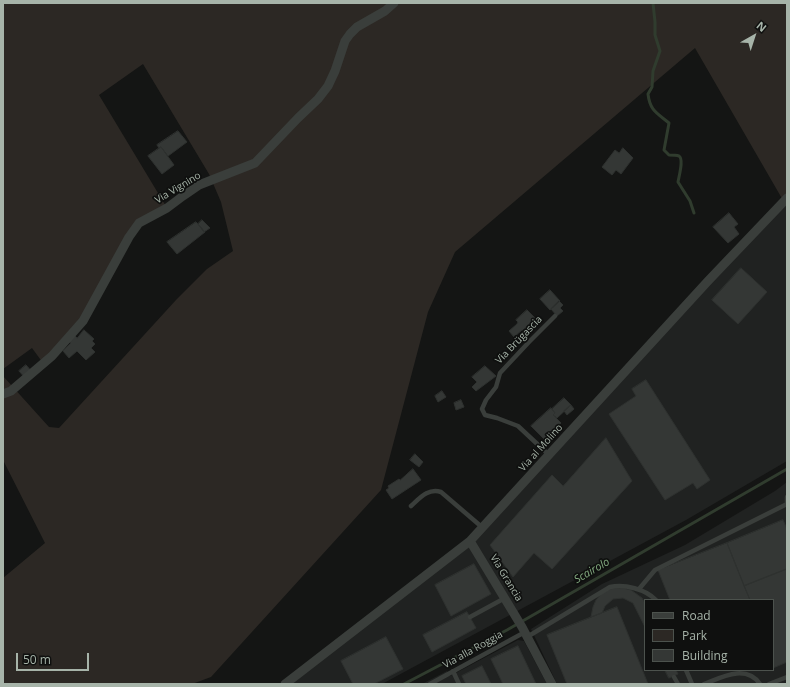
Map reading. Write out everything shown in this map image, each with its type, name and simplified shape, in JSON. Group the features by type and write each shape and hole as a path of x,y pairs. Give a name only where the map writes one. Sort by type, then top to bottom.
{"street":[{"name":"Via Vignino","path":"3,394 11,391 52,356 83,321 129,237 139,223 167,208 199,185 255,163 318,99 328,86 336,71 345,41 350,34 357,27 385,11 394,3"},
{"name":"Via al Molino","path":"285,684 470,541 708,281 787,198"},
{"name":"Via Grancia","path":"470,541 516,616 552,684"}],"lane":[{"name":"Via Brügascia","path":"549,455 518,426 485,415 482,409 486,400 496,388 500,374 555,316"},
{"path":"411,506 424,494 436,490 441,492 483,528"},
{"path":"655,599 639,589 655,570 787,504 787,497"},
{"name":"Via alla Roggia","path":"430,684 610,587 622,586 639,589"},
{"path":"470,617 505,598"},
{"path":"453,671 459,684"},
{"path":"686,671 692,684"},
{"path":"704,684 736,673 750,676 760,684"},
{"path":"674,677 678,684"},
{"path":"770,684 787,677"}],"shaded area":[{"path":"787,198 787,461 686,520 382,684 285,684 470,541"},
{"path":"787,482 787,684 557,684 531,629 602,584 685,545 775,491"},
{"path":"518,640 524,641 547,684 422,684 447,671 450,676"}],"green space":[{"path":"3,3 787,3 787,198 784,202 695,48 455,252 428,312 381,490 211,677 192,684 3,684 3,578 45,543 3,460 3,376 49,427 59,428 176,300 207,269 233,251 221,202 209,174 143,64 99,95 167,208 139,223 83,321 43,363 32,348 3,369"}],"building":[{"path":"178,131 187,142 168,156 161,147 159,148 157,145"},
{"path":"161,147 174,165 162,174 148,156"},
{"path":"623,148 633,158 621,174 616,170 612,175 602,167 615,150 619,153"},
{"path":"729,213 738,224 734,227 739,234 728,243 713,227"},
{"path":"202,220 210,228 204,232 198,224"},
{"path":"196,222 205,232 177,254 167,242"},
{"path":"741,268 767,292 738,324 712,300"},
{"path":"550,290 560,301 550,310 540,299"},
{"path":"559,301 563,305 560,308 563,311 557,316 551,309"},
{"path":"527,310 540,323 528,334 522,330 514,337 509,331 517,324 518,322 516,320"},
{"path":"84,330 94,339 92,341 95,344 91,348 95,352 86,360 77,351 69,358 63,351 71,343 68,341 74,335 77,338"},
{"path":"26,365 33,373 26,379 19,371"},
{"path":"485,366 496,376 476,391 472,387 477,382 472,377"},
{"path":"646,380 710,480 697,489 693,483 665,500 609,414 636,396 632,389"},
{"path":"442,391 446,397 438,402 435,396"},
{"path":"564,398 571,405 557,418 553,415 555,413 552,409"},
{"path":"461,400 464,407 456,410 454,403"},
{"path":"571,405 574,409 567,415 564,411"},
{"path":"551,408 555,413 553,415 561,423 544,439 531,426"},
{"path":"606,438 632,481 552,569 534,553 513,577 490,545 552,475 563,486"},
{"path":"415,454 423,462 419,467 410,460"},
{"path":"413,469 421,480 392,499 386,490 389,488 388,486 399,479 400,480"},
{"path":"783,520 787,529 787,569 744,586 727,543"},
{"path":"727,543 750,599 670,599 658,570"},
{"path":"474,564 491,594 451,616 435,585"},
{"path":"787,569 787,662 774,668 774,599 750,599 744,586"},
{"path":"612,588 631,590 644,601 644,625 633,603 623,598 613,599 605,606 602,613 591,617 596,600 601,594"},
{"path":"617,607 648,684 567,684 547,635"},
{"path":"467,612 476,628 432,652 423,635"},
{"path":"386,637 403,669 374,684 353,684 341,661"},
{"path":"518,646 536,684 503,684 491,659"},
{"path":"482,666 491,684 466,684 462,676"},
{"path":"666,671 676,671 678,674 669,678"}],"waterway":[{"path":"653,3 655,35 660,51 653,71 652,87 648,94 649,100 652,108 669,123 664,150 669,155 679,156 681,160 678,182 690,201 694,213"},
{"name":"Scairolo","path":"404,684 507,630 787,469"}]}
